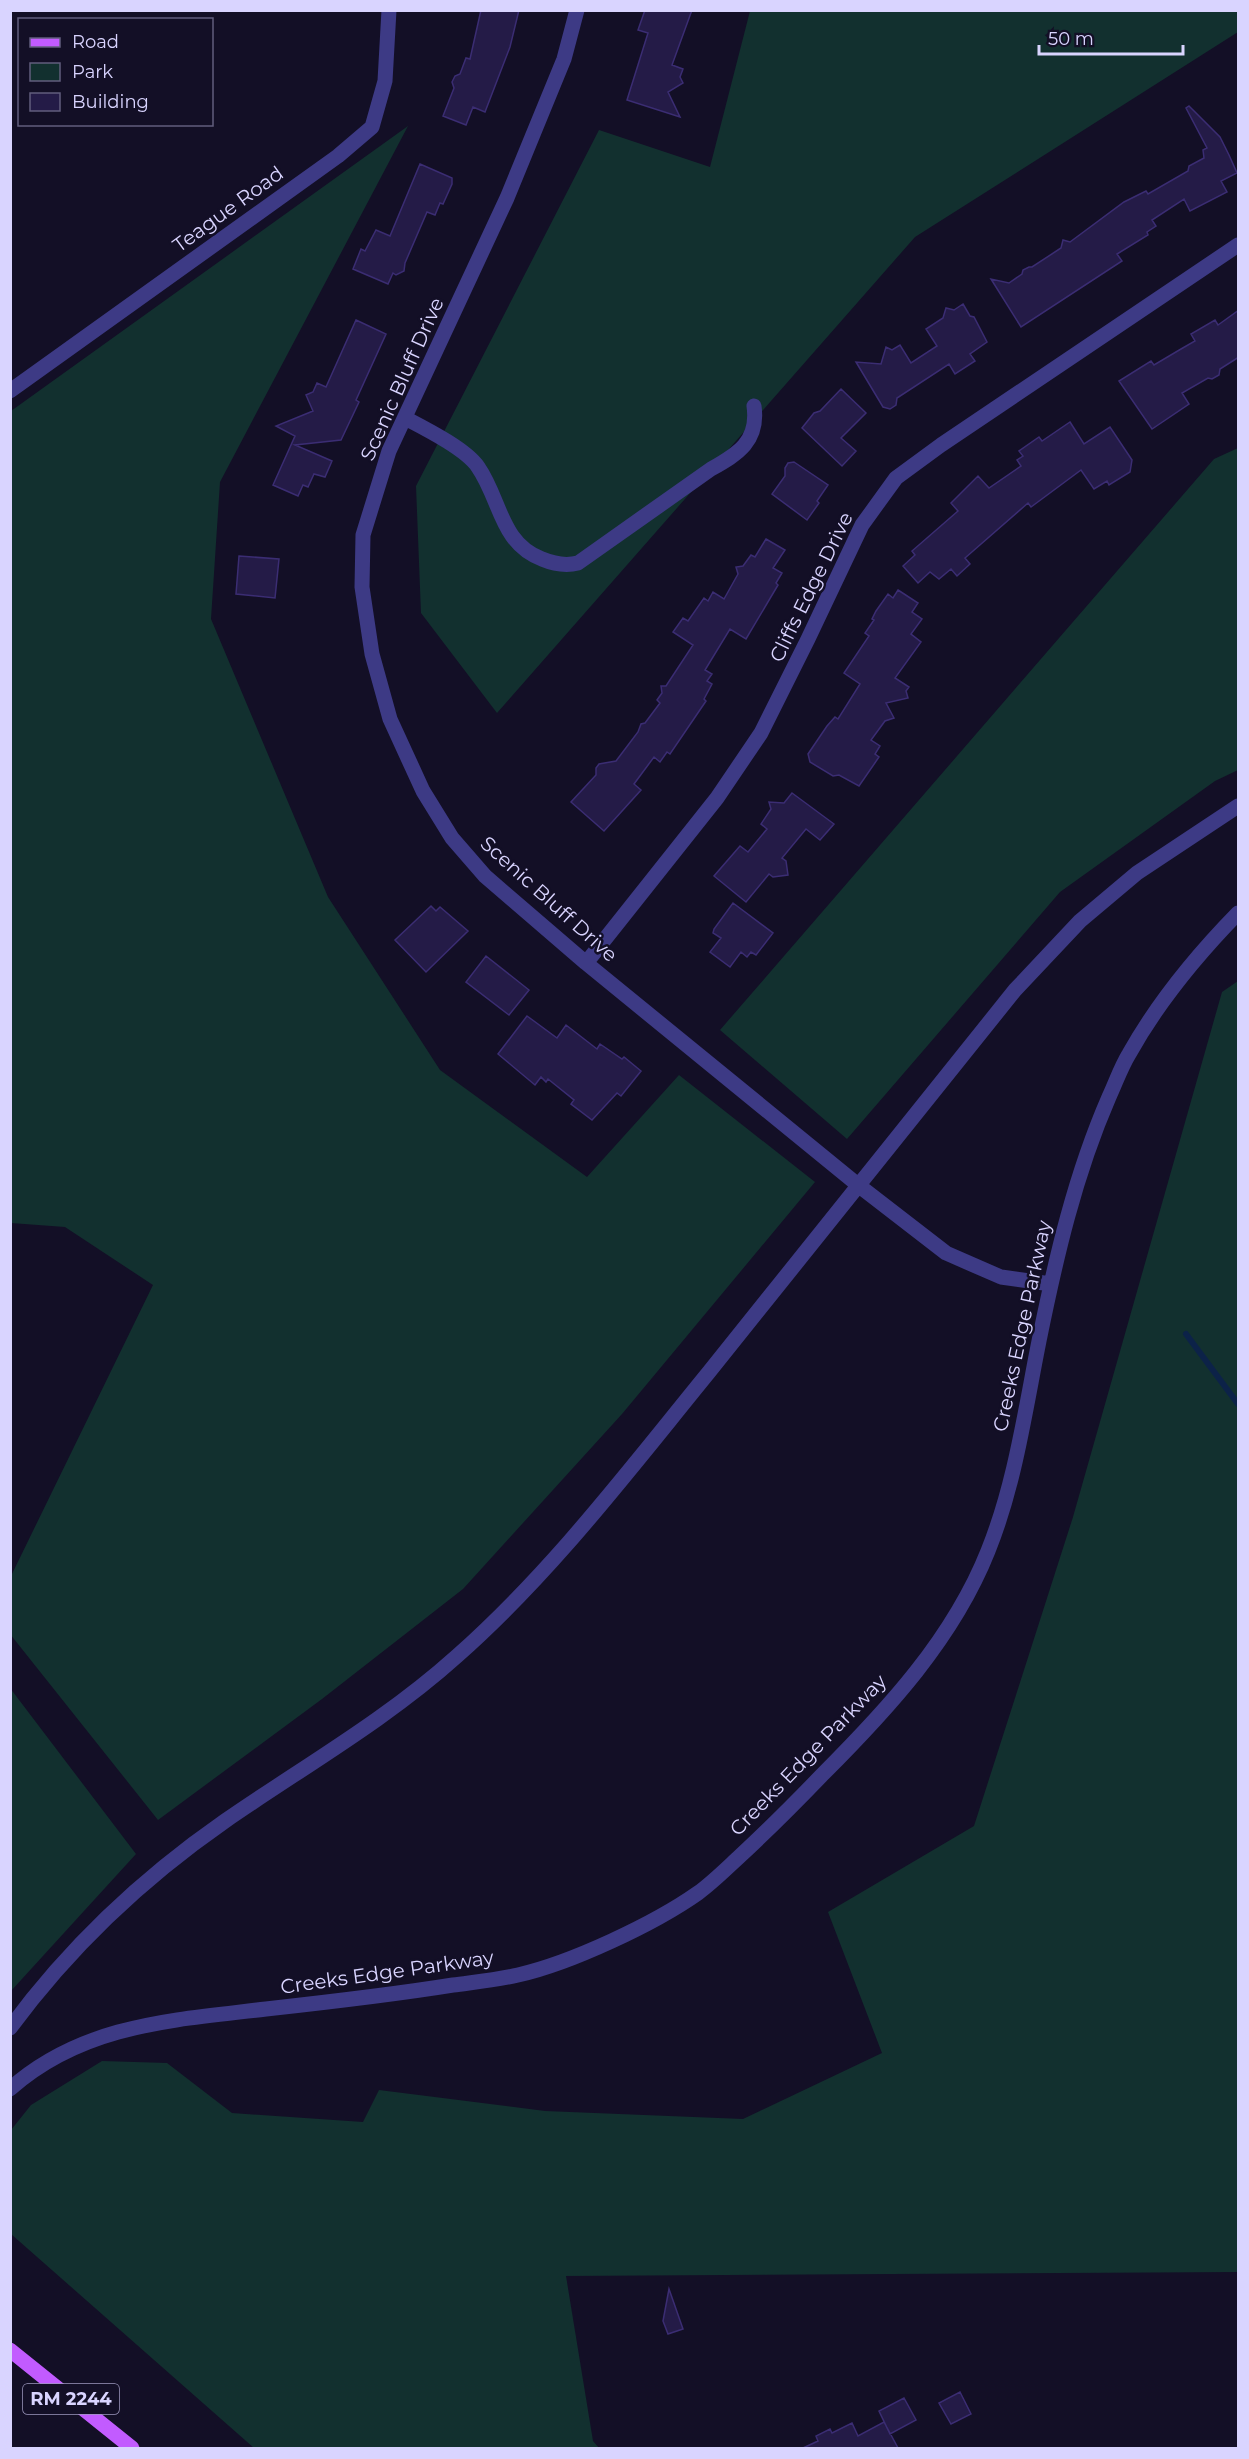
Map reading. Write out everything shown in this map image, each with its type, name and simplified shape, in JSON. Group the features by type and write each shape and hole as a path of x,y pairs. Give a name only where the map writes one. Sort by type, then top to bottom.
{"main road":[{"name":"RM 2244","path":"10,2350 132,2448"}],"street":[{"name":"Teague Road","path":"10,391 338,156 372,127 386,81 389,10"},
{"name":"Scenic Bluff Drive","path":"578,10 564,59 507,198 389,451 363,535 362,586 372,654 390,720 423,791 452,838 485,876 586,963 858,1185 946,1252 1001,1277 1051,1284"},
{"name":"Cliffs Edge Drive","path":"586,963 717,798 761,733 862,525 896,478 941,445 1239,245"},
{"path":"405,418 440,436 477,465 513,539 527,554 568,566 578,563 746,445 756,423 754,406"},
{"path":"10,2028 87,1937 136,1890 221,1824 345,1743 406,1698 456,1657 525,1592 617,1485 1015,990 1080,921 1137,873 1220,816 1239,806"},
{"name":"Creeks Edge Parkway","path":"10,2089 34,2069 112,2031 174,2020 520,1975 580,1953 643,1925 699,1892 752,1845 877,1720 919,1669 959,1611 988,1552 1011,1483 1051,1284 1075,1186 1098,1123 1128,1055 1160,1006 1202,951 1239,913"}],"green space":[{"path":"750,11 1238,11 1238,32 915,237 497,713 421,613 416,486 599,130 710,167"},
{"path":"408,126 220,482 211,619 328,897 440,1070 587,1177 679,1075 815,1182 622,1414 463,1589 322,1699 158,1820 10,1634 11,1576 153,1285 65,1227 11,1223 11,411"},
{"path":"1238,448 1238,770 1215,781 1060,892 847,1139 720,1030 1214,459"},
{"path":"1238,981 1238,2272 566,2276 593,2441 599,2448 254,2448 11,2234 11,2130 31,2105 102,2061 167,2063 232,2113 363,2122 379,2090 545,2111 743,2119 882,2053 828,1912 974,1826 1073,1517 1222,992"},
{"path":"10,1688 136,1854 11,1991 10,1991"}],"building":[{"path":"481,10 519,10 510,47 485,112 473,107 466,125 443,116 454,88 452,82 455,76 460,74 466,58 470,59"},
{"path":"645,10 692,10 672,65 683,69 680,77 683,83 668,92 680,117 627,100 648,33 638,30"},
{"path":"1189,106 1220,137 1237,173 1221,181 1227,192 1190,211 1184,199 1152,220 1156,226 1147,232 1148,235 1117,254 1122,261 1021,327 991,279 1009,283 1022,274 1023,270 1032,267 1061,248 1063,240 1070,242 1124,202 1146,191 1148,194 1188,171 1189,166 1204,158 1203,150 1207,148 1186,108"},
{"path":"420,164 452,178 452,184 435,215 427,212 405,263 404,271 396,275 393,273 388,284 353,269 361,249 365,251 376,230 390,236"},
{"path":"963,304 970,316 974,317 987,342 970,354 975,361 955,374 949,364 897,398 896,405 890,409 883,407 856,362 881,364 886,347 892,350 900,345 911,363 937,346 926,329 943,318 946,308 954,310"},
{"path":"1239,310 1239,357 1220,369 1219,375 1212,379 1208,378 1182,393 1189,404 1152,429 1119,381 1151,361 1154,365 1195,341 1191,334 1215,320 1218,325"},
{"path":"356,320 386,334 356,400 359,402 341,440 295,445 332,461 325,477 314,474 308,487 303,485 298,496 273,485 295,436 276,426 313,411 306,395 313,392 317,383 326,387"},
{"path":"841,389 866,413 841,438 856,451 842,466 802,428 814,413 820,411"},
{"path":"1070,422 1084,444 1110,427 1132,460 1130,472 1109,485 1107,481 1094,489 1081,470 1031,507 1028,503 965,558 970,564 957,576 951,569 939,579 930,572 918,583 903,566 915,555 912,551 958,511 951,503 978,476 989,488 1021,466 1017,460 1023,456 1019,451 1039,437 1042,441"},
{"path":"794,462 828,485 807,520 772,494 785,476 788,463"},
{"path":"766,539 785,550 773,568 782,573 776,583 778,585 746,639 730,629 705,670 712,674 707,681 712,684 704,699 706,701 670,754 667,752 660,762 654,757 634,784 641,790 604,831 571,802 596,775 596,768 599,764 616,761 638,732 641,724 645,723 660,703 657,700 662,693 661,686 666,686 693,645 673,632 683,618 688,621 704,598 708,601 713,592 724,599 738,574 736,567 743,566 751,555 755,557"},
{"path":"239,556 279,559 275,598 236,594"},
{"path":"898,590 918,603 912,612 922,619 911,634 921,642 895,678 909,687 906,691 908,698 886,703 894,718 885,721 871,740 880,746 875,754 879,757 859,786 839,775 833,776 810,762 808,754 827,726 835,717 838,719 860,684 844,673 869,636 865,633 874,620 872,619 876,611 888,594 893,598"},
{"path":"792,793 834,824 820,840 806,829 782,858 786,861 788,875 773,877 769,874 746,902 714,876 740,846 748,852 767,829 761,824 771,809 769,802 784,803"},
{"path":"733,903 773,933 756,955 751,952 747,957 741,952 730,967 710,952 721,938 713,933 714,929"},
{"path":"431,906 436,911 440,907 468,931 426,972 395,940"},
{"path":"486,956 529,990 509,1015 466,982"},
{"path":"527,1016 557,1038 566,1025 597,1049 600,1044 622,1059 624,1057 641,1071 621,1096 617,1093 592,1120 571,1104 574,1100 548,1079 546,1082 541,1077 535,1085 498,1054"},
{"path":"669,2289 683,2329 668,2334 663,2321"},
{"path":"960,2392 971,2414 951,2424 939,2403"},
{"path":"904,2398 916,2420 890,2434 879,2411"},
{"path":"884,2422 898,2448 803,2448 818,2441 816,2436 830,2429 832,2433 852,2423 858,2436"}],"waterway":[{"path":"1186,1334 1238,1404"}]}
